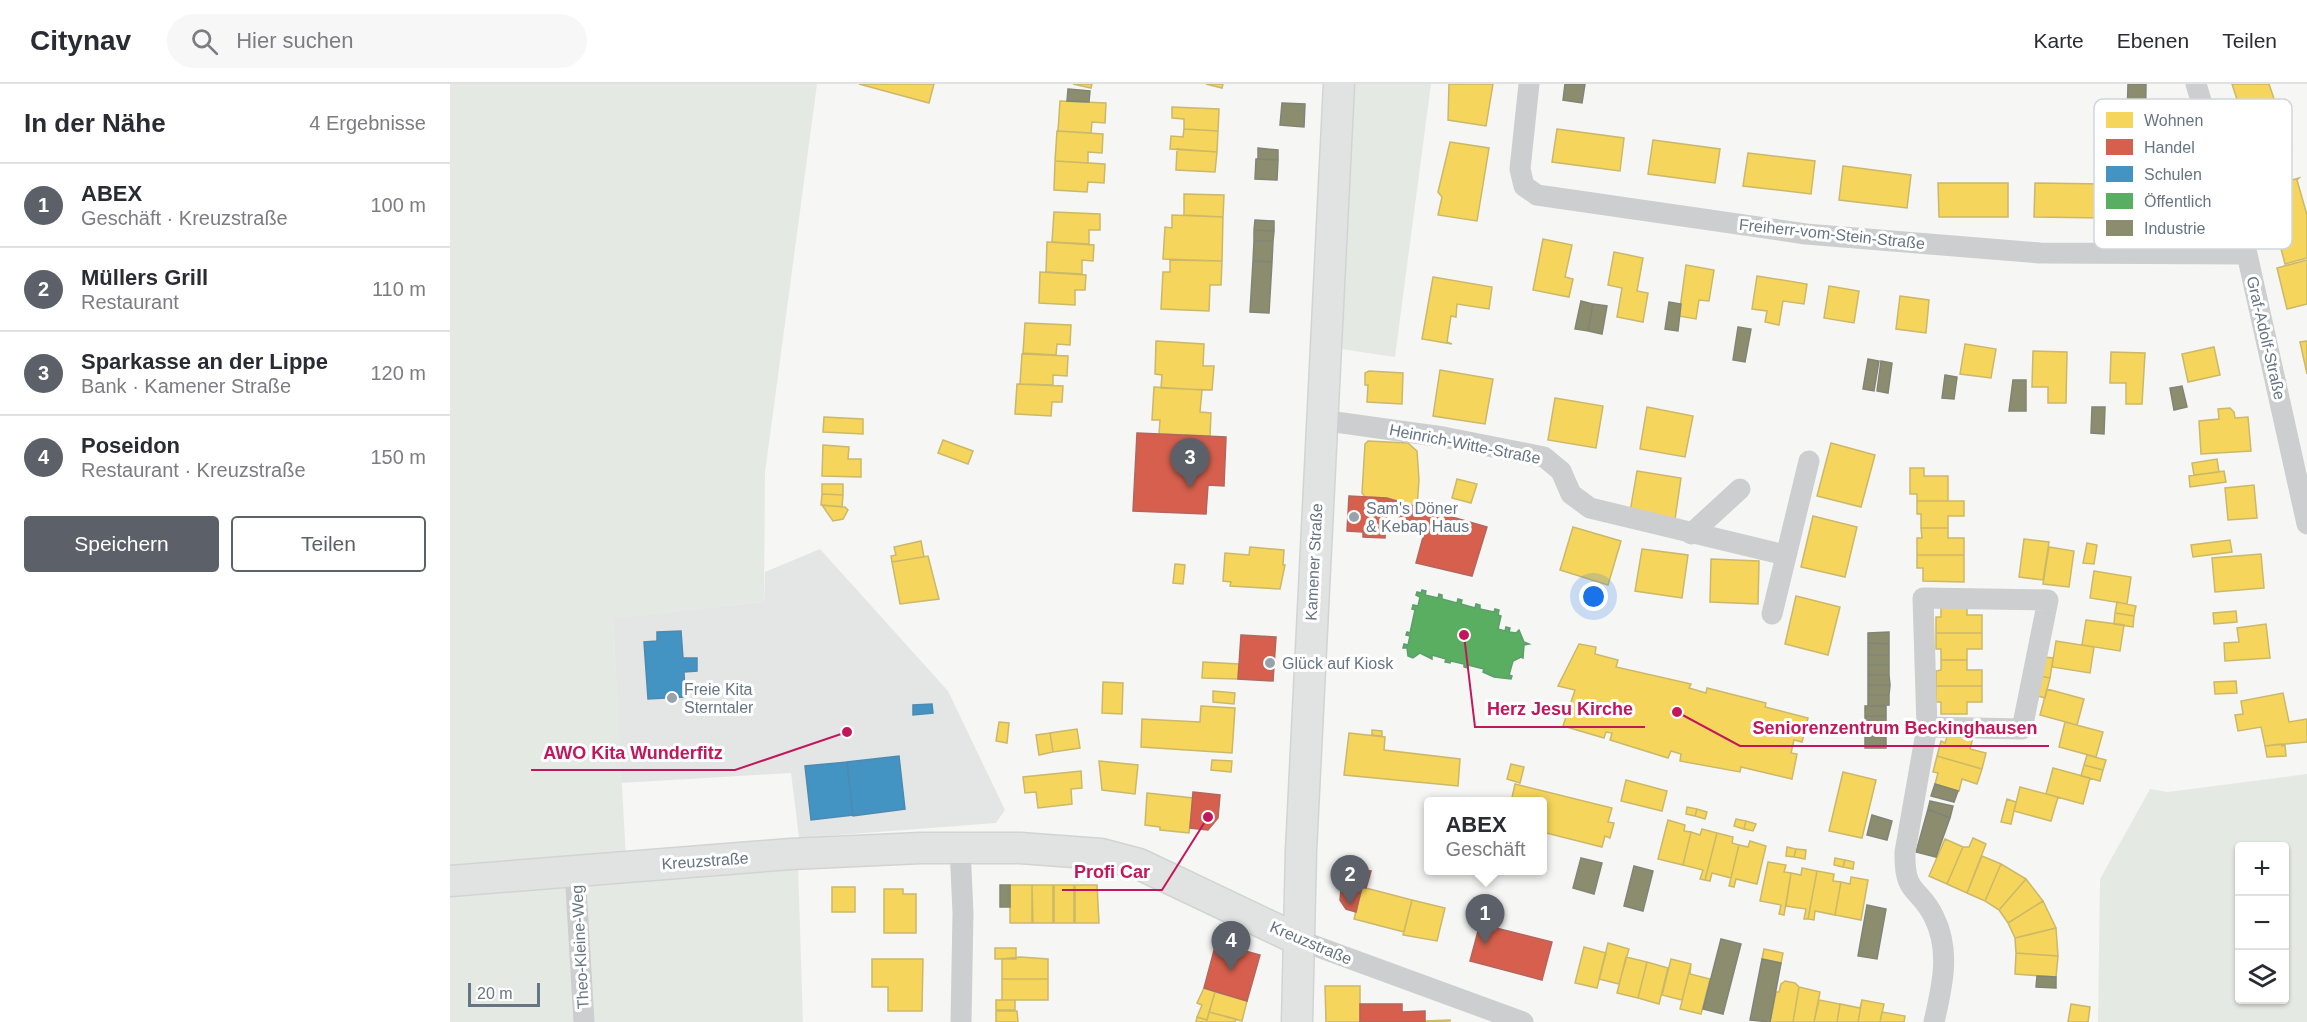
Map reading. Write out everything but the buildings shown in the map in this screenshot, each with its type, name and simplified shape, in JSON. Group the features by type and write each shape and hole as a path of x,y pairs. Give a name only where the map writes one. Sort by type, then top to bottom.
{"main road":[{"name":"Kamener Straße","path":"1297,1022 1301,851 1338,94"},
{"name":"Kreuzstraße","path":"450,881 803,853 960,847 1101,854 1139,864 1299,940"}],"street":[{"name":"Freiherr-vom-Stein-Straße","path":"1529,84 1520,169 1524,186 1537,195 1806,234 2040,253 2247,254"},
{"name":"Graf-Adolf-Straße","path":"2196,84 2200,99"},
{"name":"Graf-Adolf-Straße","path":"2246,249 2307,524"},
{"name":"Heinrich-Witte-Straße","path":"1321,420 1443,437 1544,457 1561,471 1571,494 1590,508 1785,555"},
{"path":"1772,614 1809,461"},
{"path":"1691,534 1740,489"},
{"path":"1927,727 2022,729 2048,600 1923,598 1927,727 1905,852 1905,872 1911,890 1933,915 1941,933 1943,980 1934,1022"},
{"path":"960,847 961,1022"},
{"name":"Theo-Kleine-Weg","path":"575,871 584,1022"},
{"name":"Kreuzstraße","path":"1299,940 1523,1022"}],"shaded area":[{"path":"450,84 817,84 765,473 764,602 613,619 627,878 798,865 803,1022 450,1022"},
{"path":"1334,84 1431,84 1395,357 1314,345"},
{"path":"820,549 948,691 1005,810 996,823 799,838 791,773 621,783 613,618 764,602 765,572"},
{"path":"2307,774 2307,1022 2098,1022 2100,879 2150,789 2168,792"}],"place":[{"name":"Sparkasse an der Lippe","path":"1190,488"},
{"name":"Sam's Döner & Kebap Haus","path":"1354,517"},
{"name":"Herz Jesu Kirche","path":"1464,635"},
{"name":"Glück auf Kiosk","path":"1270,663"},
{"name":"Freie Kita Sterntaler","path":"672,698"},
{"name":"Seniorenzentrum Beckinghausen","path":"1677,712"},
{"name":"AWO Kita Wunderfitz","path":"847,732"},
{"name":"Profi Car","path":"1208,817"},
{"name":"Müllers Grill","path":"1350,905"},
{"name":"ABEX","path":"1485,944"},
{"name":"Poseidon","path":"1231,971"}]}
